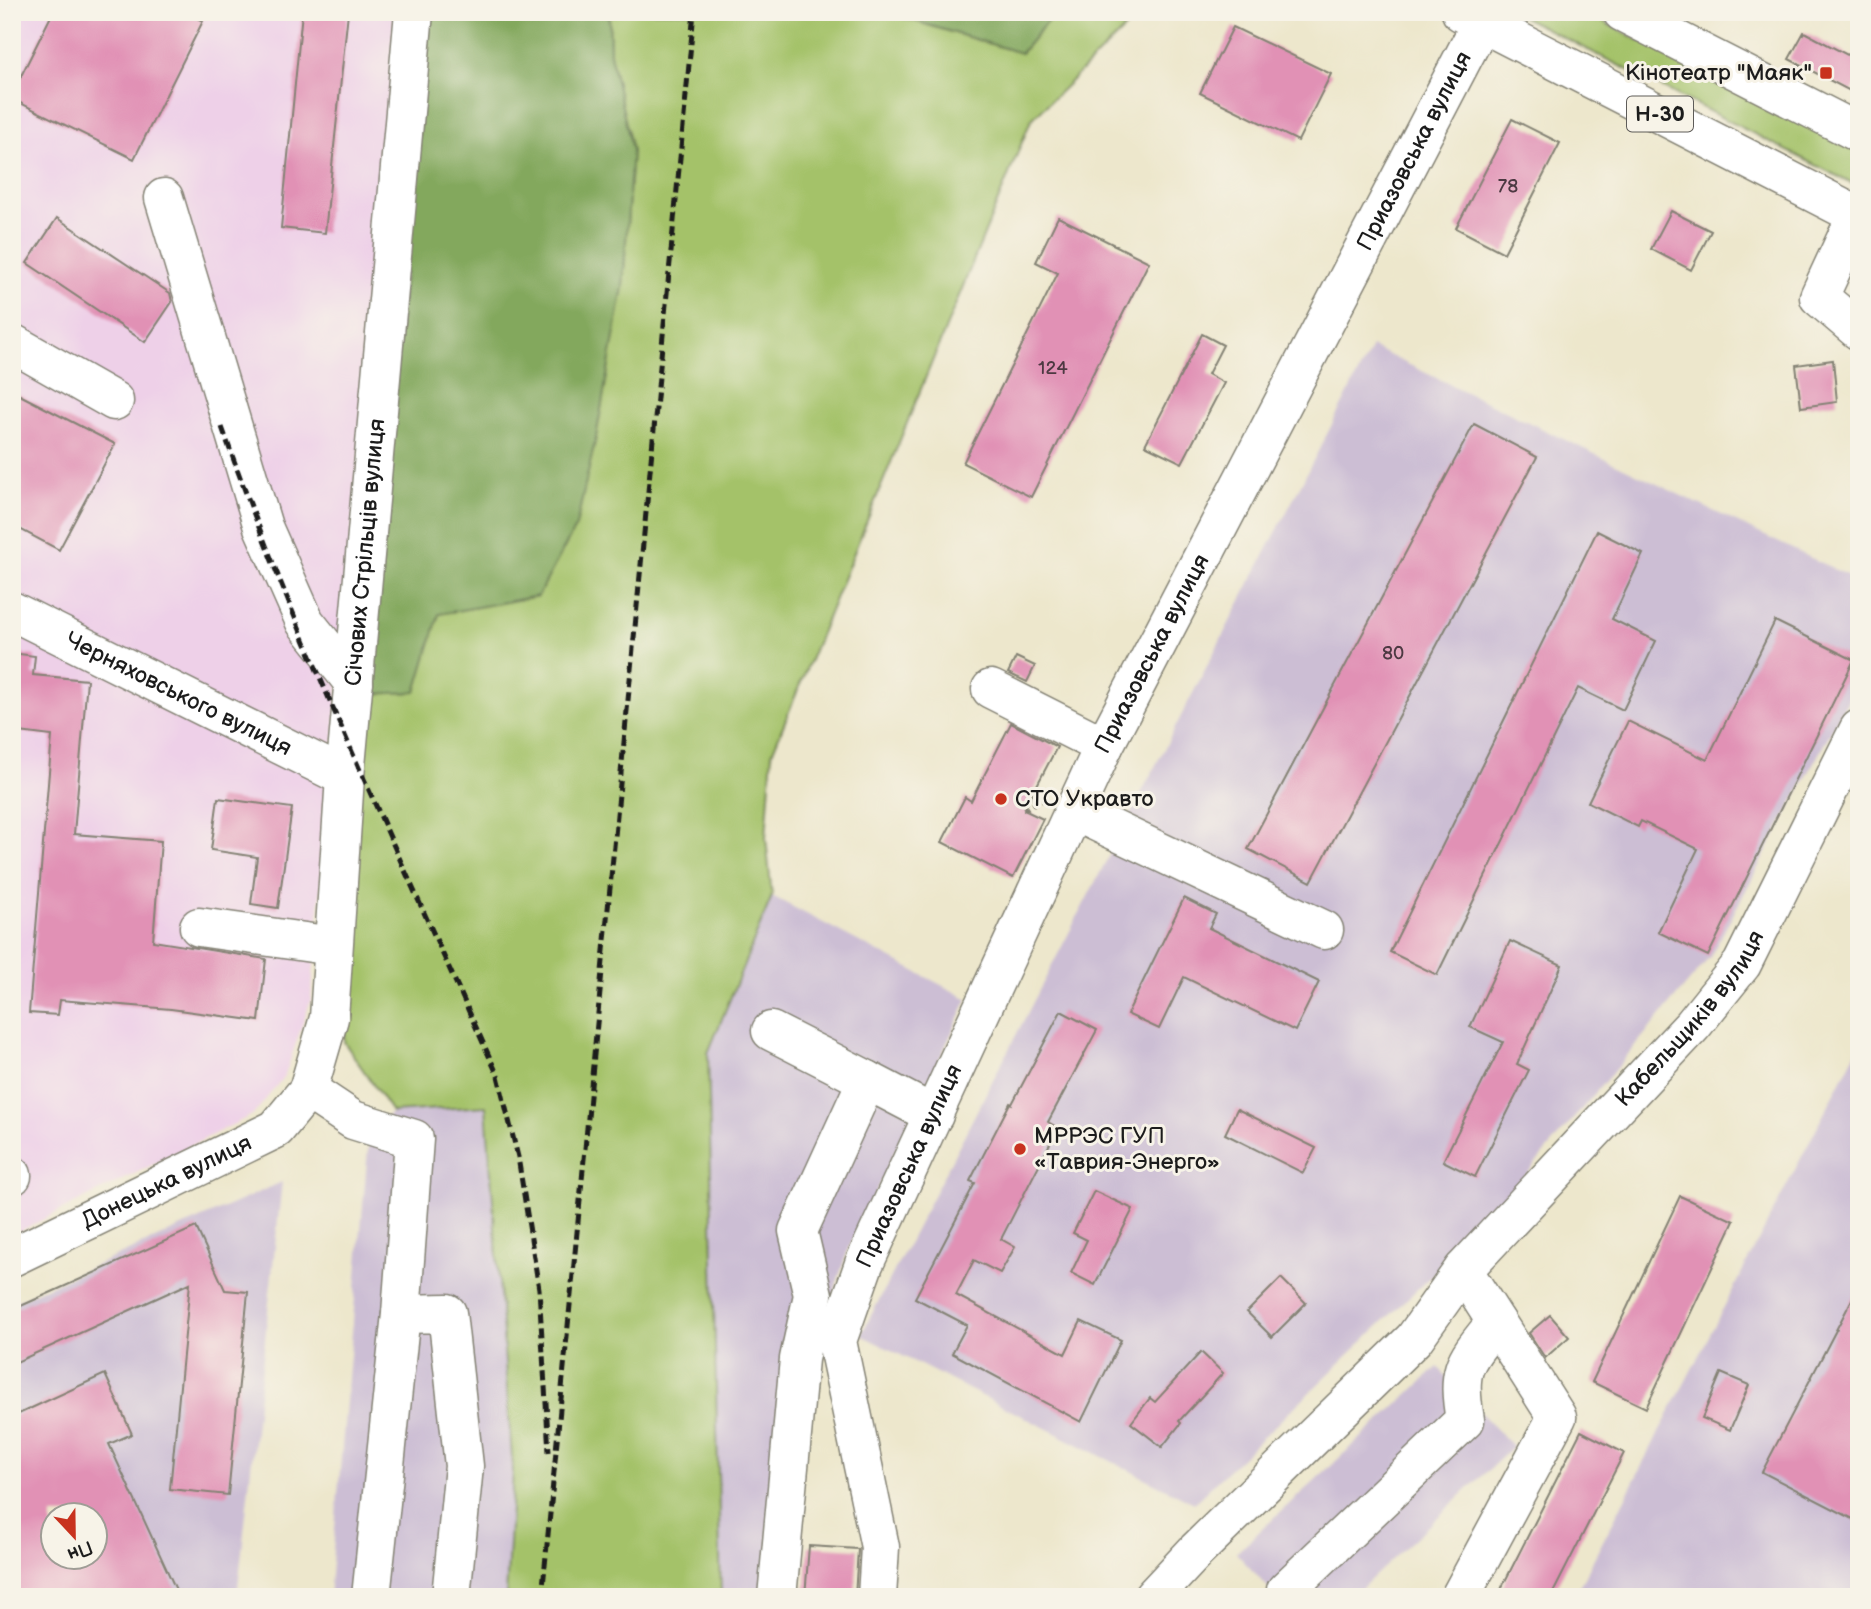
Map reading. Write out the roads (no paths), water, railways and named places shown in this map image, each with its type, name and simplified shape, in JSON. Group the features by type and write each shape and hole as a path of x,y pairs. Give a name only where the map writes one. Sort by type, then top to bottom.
{"street":[{"name":"Січових Стрільців вулиця","path":"308,1090 329,1017 345,777 414,12"},
{"path":"1622,12 1859,133"},
{"name":"Н-30","path":"1477,16 1858,215"},
{"name":"Приазовська вулиця","path":"877,1597 880,1547 837,1341 864,1264 1104,746 1477,16"},
{"path":"164,198 263,527 304,622 354,683"},
{"path":"1858,215 1819,297 1859,331"},
{"path":"12,344 114,401"},
{"name":"Черняховського вулиця","path":"12,611 345,777"},
{"path":"991,689 1104,746"},
{"name":"Кабельщиків вулиця","path":"1153,1597 1197,1550 1414,1339 1463,1270 1693,1025 1742,964 1859,729"},
{"path":"1074,811 1324,930"},
{"path":"199,927 333,946"},
{"path":"771,1031 934,1115"},
{"path":"777,1597 799,1359 813,1295 798,1231 867,1080"},
{"path":"308,1090 353,1120 414,1139 401,1314 370,1597"},
{"name":"Донецька вулиця","path":"12,1257 276,1129 308,1090"},
{"path":"1460,1597 1557,1417 1463,1270"},
{"path":"401,1314 447,1313 464,1466 452,1597"},
{"path":"1286,1590 1465,1420 1460,1390 1465,1360 1496,1322"}],"railway":[{"path":"542,1597 694,12"},
{"path":"222,427 252,510 318,673 498,1076 518,1157 539,1289 549,1452"}],"place":[{"name":"Кінотеатр \"Маяк\"","path":"1826,73"},
{"name":"СТО Укравто","path":"1001,799"},
{"name":"МРРЭС ГУП «Таврия-Энерго»","path":"1020,1149"}]}
